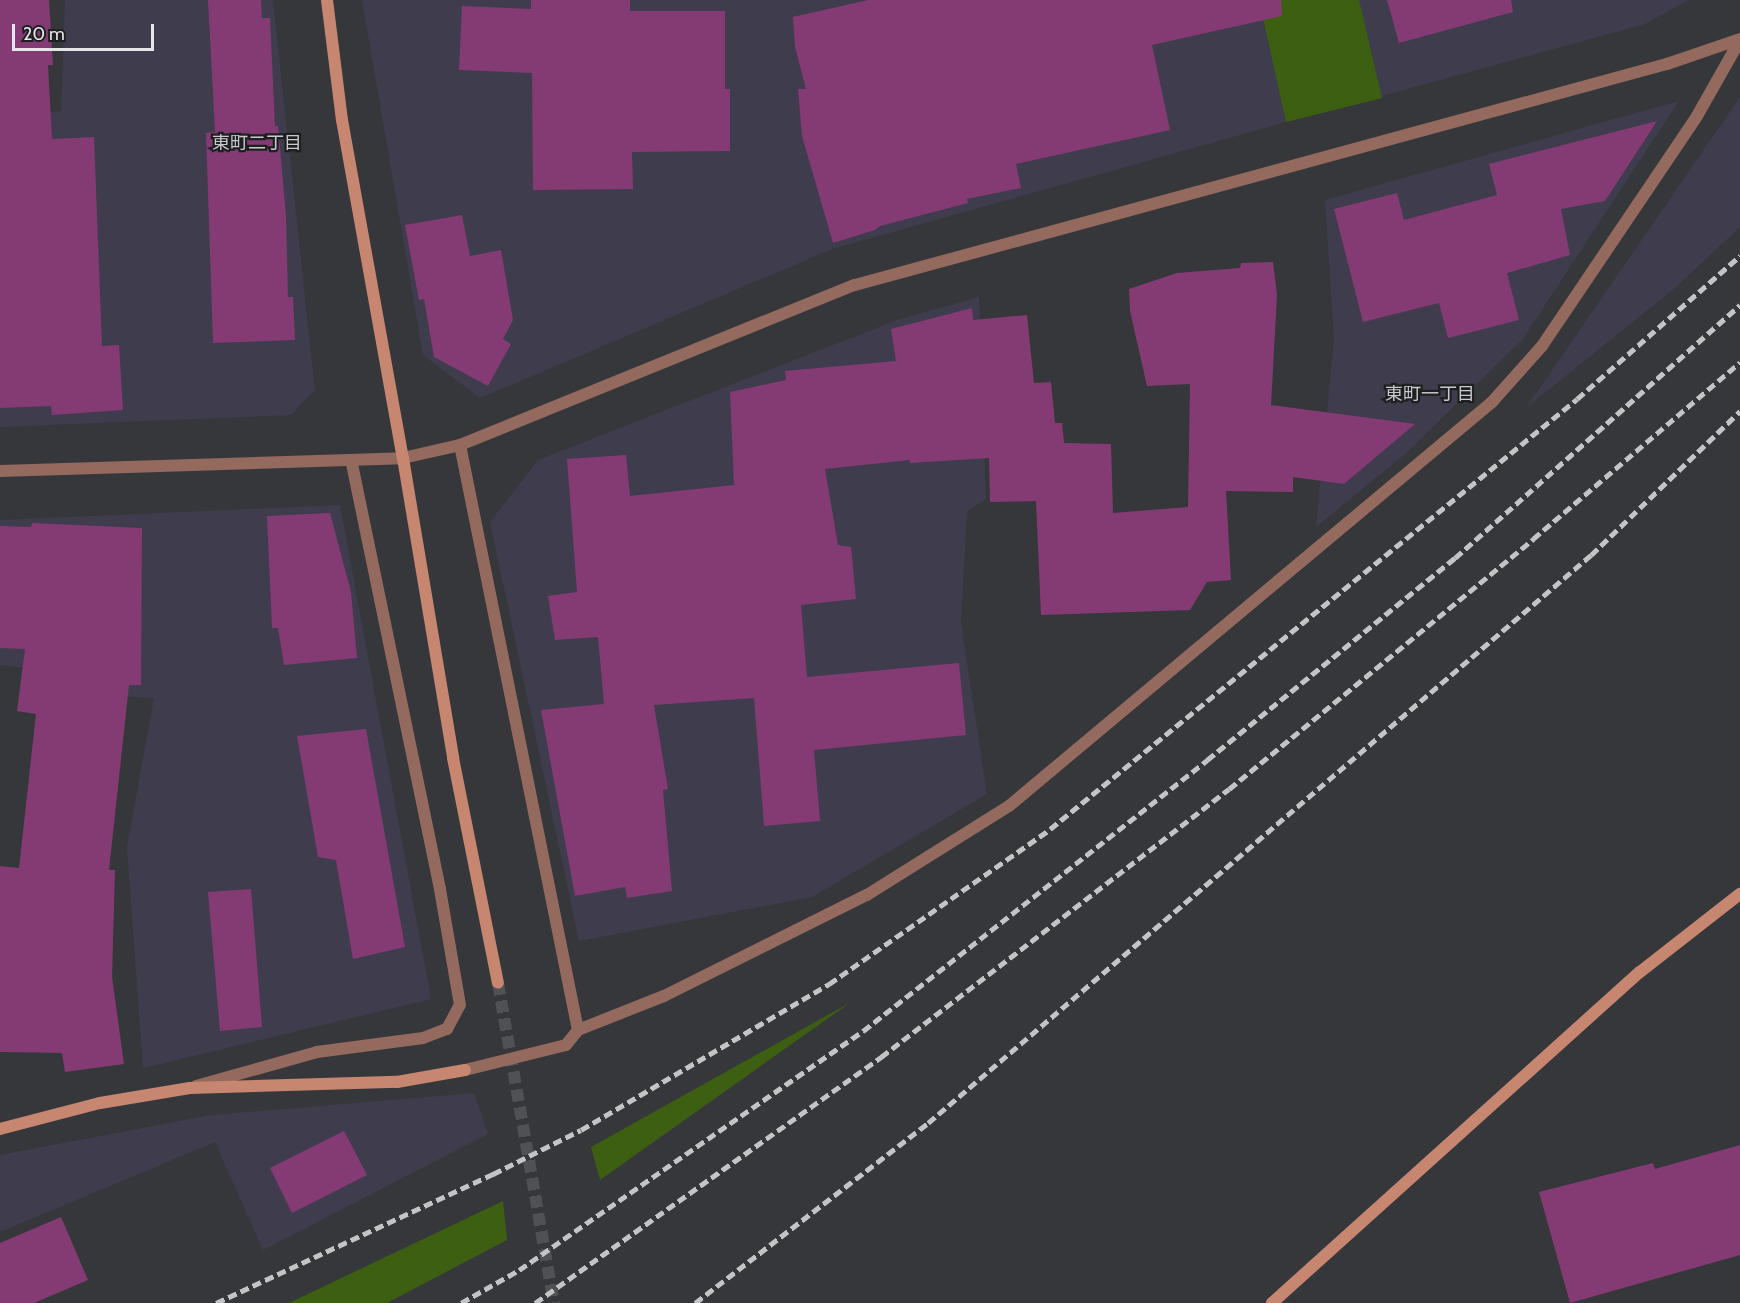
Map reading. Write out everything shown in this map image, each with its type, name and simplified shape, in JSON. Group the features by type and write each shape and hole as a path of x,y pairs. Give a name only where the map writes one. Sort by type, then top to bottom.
{"street":[{"path":"327,0 342,120 403,458 453,758 498,983"},
{"path":"0,471 351,461 403,458 460,445 855,285 1667,64 1740,39"},
{"path":"190,1088 397,1082 465,1070 566,1045 578,1030 664,996 867,895 1009,806 1492,402 1542,346 1697,116 1740,39"},
{"path":"460,445 578,1030"},
{"path":"0,1130 100,1103 190,1088 316,1052 423,1038 447,1029 460,1005 440,889 351,461"},
{"path":"1272,1303 1640,972 1740,894"}],"shaded area":[{"path":"65,0 273,0 315,390 291,415 0,427 0,117 61,111"},
{"path":"362,0 1688,0 1645,24 832,249 480,398 423,355"},
{"path":"1740,97 1740,227 1675,288 1526,408"},
{"path":"1679,101 1522,340 1405,454 1316,527 1334,339 1325,200"},
{"path":"979,297 986,499 967,511 961,623 987,794 812,897 579,941 490,522 538,460 897,320"},
{"path":"340,505 431,999 143,1068 127,847 154,698 99,695 96,676 0,665 0,520"},
{"path":"474,1093 488,1134 263,1250 215,1142 0,1232 0,1155 211,1115"}],"green space":[{"path":"1259,0 1359,0 1382,98 1286,122"},
{"path":"851,1002 600,1180 591,1147"},
{"path":"503,1201 507,1240 387,1303 289,1303"}],"building":[{"path":"0,0 49,0 53,65 48,65 52,139 94,137 102,346 119,345 123,410 52,415 51,406 0,408"},
{"path":"208,0 261,0 262,18 270,18 275,126 278,126 286,216 288,297 293,297 295,340 213,343 206,133 215,132"},
{"path":"531,0 630,0 630,11 725,11 725,89 730,89 730,151 632,152 633,189 533,190 532,73 459,70 462,6 531,9"},
{"path":"868,0 1281,0 1282,16 1152,45 1170,130 1016,164 1021,188 967,199 968,203 880,226 875,230 833,243 802,136 798,89 806,89 795,47 793,17"},
{"path":"1387,0 1511,0 1513,12 1399,43"},
{"path":"1657,121 1605,201 1561,209 1570,255 1507,273 1519,320 1448,338 1439,303 1363,322 1334,209 1397,193 1404,220 1497,195 1489,164"},
{"path":"462,215 470,256 501,250 513,320 503,339 511,344 488,386 434,357 424,299 419,300 405,225"},
{"path":"1273,262 1277,295 1271,405 1415,424 1344,484 1293,477 1293,492 1226,491 1231,580 1207,582 1190,610 1041,615 1036,501 990,502 989,458 910,463 910,460 825,469 838,545 851,547 856,599 801,605 807,677 959,663 966,735 814,750 820,821 764,826 754,698 654,705 668,789 663,790 672,891 627,898 625,887 575,896 541,710 604,704 598,637 555,640 548,596 577,592 567,459 626,455 630,496 734,485 730,392 786,380 785,371 896,361 891,329 972,308 973,320 1027,315 1034,383 1051,382 1055,423 1062,423 1064,443 1111,444 1113,513 1188,507 1190,384 1147,386 1130,311 1129,289 1177,273 1240,268 1241,263"},
{"path":"330,513 351,592 357,658 284,665 278,628 272,628 267,516"},
{"path":"32,523 142,528 141,685 129,685 109,870 115,870 112,977 124,1064 65,1072 62,1053 0,1052 0,866 19,868 36,714 17,711 25,649 0,648 0,526 31,527"},
{"path":"366,729 405,947 353,959 336,860 318,857 297,736"},
{"path":"251,889 262,1027 220,1031 208,892"},
{"path":"344,1131 367,1175 292,1213 270,1168"},
{"path":"1740,1145 1740,1255 1570,1303 1539,1192 1653,1163 1655,1169"},
{"path":"61,1217 88,1280 34,1303 0,1303 0,1243"}],"tunnel":[{"path":"498,983 554,1303"}],"railway":[{"path":"216,1303 493,1174 581,1130 829,984 1050,829 1577,399 1740,256"},
{"path":"461,1303 519,1270 863,1031 1207,760 1455,558 1740,305"},
{"path":"535,1303 881,1057 1229,789 1533,539 1740,362"},
{"path":"695,1303 928,1123 1591,555 1740,411"}],"district":[{"name":"東町二丁目","path":"257,143"},
{"name":"東町一丁目","path":"1430,394"}]}
